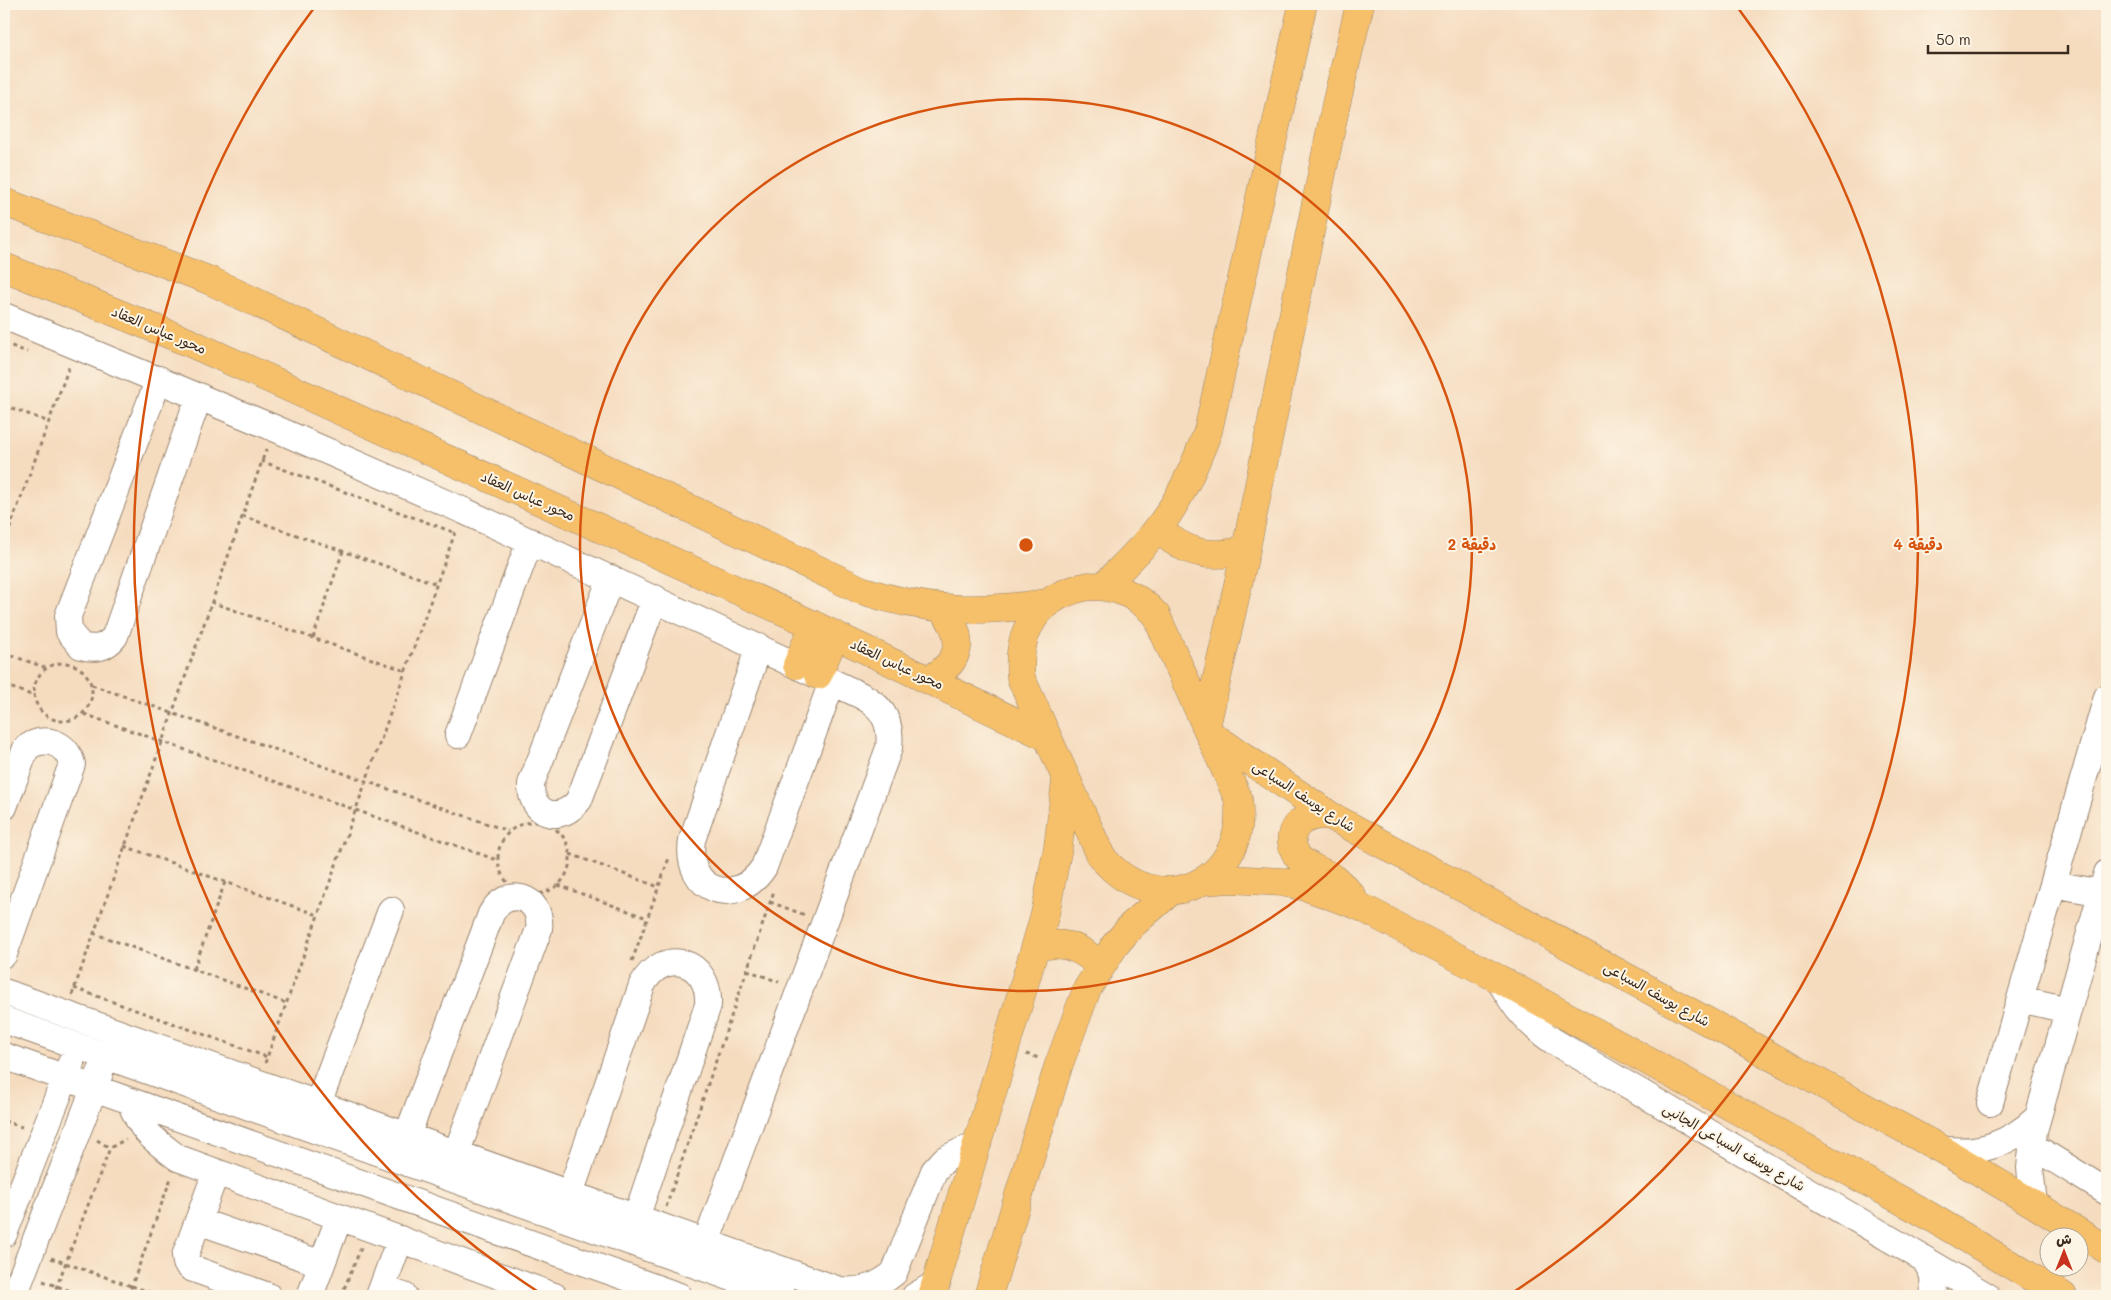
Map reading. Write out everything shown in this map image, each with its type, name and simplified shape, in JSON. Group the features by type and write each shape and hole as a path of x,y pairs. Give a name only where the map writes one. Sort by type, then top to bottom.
{"main road":[{"path":"1104,586 1158,528 1187,482 1208,431 1303,4"},
{"path":"1208,730 1334,114 1360,4"},
{"path":"4,202 211,282 835,580 887,599 942,609 976,611 1046,604"},
{"name":"محور عباس العقاد","path":"4,267 188,342 825,630 1047,737"},
{"path":"1158,528 1176,544 1198,553 1223,555 1246,549"},
{"path":"1104,586 1119,589 1133,595 1156,615 1238,798 1240,813 1239,829 1226,860 1202,881 1188,888 1171,891 1138,886 1124,879 1111,869 1101,856 1021,678 1021,646 1026,630 1035,616 1059,594 1073,589 1104,586"},
{"path":"930,679 945,670 955,656 958,639 953,622 942,609"},
{"path":"816,674 825,630"},
{"name":"شارع يوسف السباعى","path":"1208,730 1331,816 1941,1149 2107,1250"},
{"path":"928,1292 978,1143 1037,947 1058,847 1066,779"},
{"path":"1331,816 1315,814 1301,821 1293,836 1294,851 1299,858 1336,880 1351,894 1357,905"},
{"path":"1202,881 1238,879 1282,882 1307,888 1357,905 1499,979 1926,1214 2063,1296"},
{"path":"988,1296 1076,1014 1100,967 1132,925 1171,891"},
{"path":"1037,947 1057,944 1076,948 1093,959 1100,967"}],"street":[{"path":"4,316 274,428 460,522 530,541 655,598 876,704 886,719 890,738 886,758 706,1243"},
{"path":"159,379 68,616 69,632 81,646 95,649 103,646 115,636 199,396"},
{"path":"458,735 530,541"},
{"path":"611,578 531,784 533,800 544,812 560,814 567,812 579,800 655,598"},
{"path":"759,647 692,840 690,855 693,869 702,881 715,889 730,891 744,888 756,880 764,867 816,674"},
{"path":"1990,1103 2053,884 2101,744 2107,698"},
{"path":"4,807 26,748 41,741 51,741 65,749 70,756 72,764 4,954"},
{"path":"2034,1204 2030,1168 2037,1118 2104,883 2053,884"},
{"path":"408,1136 491,914 500,902 515,897 522,898 535,907 539,914 539,929 456,1154"},
{"path":"318,1104 390,910"},
{"path":"570,1194 642,986 648,974 658,966 671,962 684,963 696,969 705,980 709,992 708,1005 648,1222"},
{"name":"شارع يوسف السباعى الجانبى","path":"1499,979 1510,1001 1523,1017 1553,1041 1987,1296"},
{"path":"4,992 839,1290 854,1291 869,1288 883,1282 894,1272 938,1166 945,1159 978,1143"},
{"path":"2020,999 2068,1010"},
{"path":"4,1020 782,1296"},
{"path":"4,1234 77,1046"},
{"path":"23,1274 106,1056"},
{"path":"6,1061 94,1088 679,1296"},
{"path":"130,1101 136,1119 145,1132 178,1158 400,1239 527,1292 554,1296"},
{"path":"1941,1149 1971,1151 2000,1144 2014,1137 2037,1118"},
{"path":"2032,1145 2107,1192"},
{"path":"216,1172 185,1256 188,1265 268,1296"},
{"path":"371,1229 389,1193"},
{"path":"310,1296 339,1218"},
{"path":"198,1221 322,1264"},
{"path":"388,1294 400,1239"},
{"path":"558,1296 571,1258"},
{"path":"1925,1260 1933,1275 1934,1296"},
{"path":"762,1263 786,1296"}],"path":[{"path":"4,544 77,345"},
{"path":"4,405 49,422"},
{"path":"65,1014 274,428"},
{"path":"258,1083 460,522 261,461"},
{"path":"242,516 437,584"},
{"path":"4,528 9,530"},
{"path":"313,638 343,551"},
{"path":"211,602 406,670"},
{"path":"4,653 47,668"},
{"path":"64,663 82,669 92,685 92,700 84,714 67,722 49,718 36,704 34,696 37,680 47,668 55,664 64,663"},
{"path":"4,684 34,696"},
{"path":"92,685 508,831"},
{"path":"84,714 497,860"},
{"path":"533,821 546,824 558,831 566,841 570,854 568,871 558,885 546,892 533,894 519,892 508,884 500,873 497,860 502,840 508,831 520,824 533,821"},
{"path":"124,846 318,915"},
{"path":"630,965 672,850"},
{"path":"570,854 659,886"},
{"path":"194,969 225,882"},
{"path":"648,1222 747,970 777,883"},
{"path":"558,885 647,918"},
{"path":"770,902 825,922"},
{"path":"93,933 286,1003"},
{"path":"747,970 800,990"},
{"path":"74,988 267,1056"},
{"path":"1006,1049 1059,1064"},
{"path":"53,1296 110,1148 145,1132"},
{"path":"128,1296 178,1158"},
{"path":"342,1296 371,1229"},
{"path":"23,1274 66,1263 161,1296"},
{"path":"23,1274 84,1296"}]}
